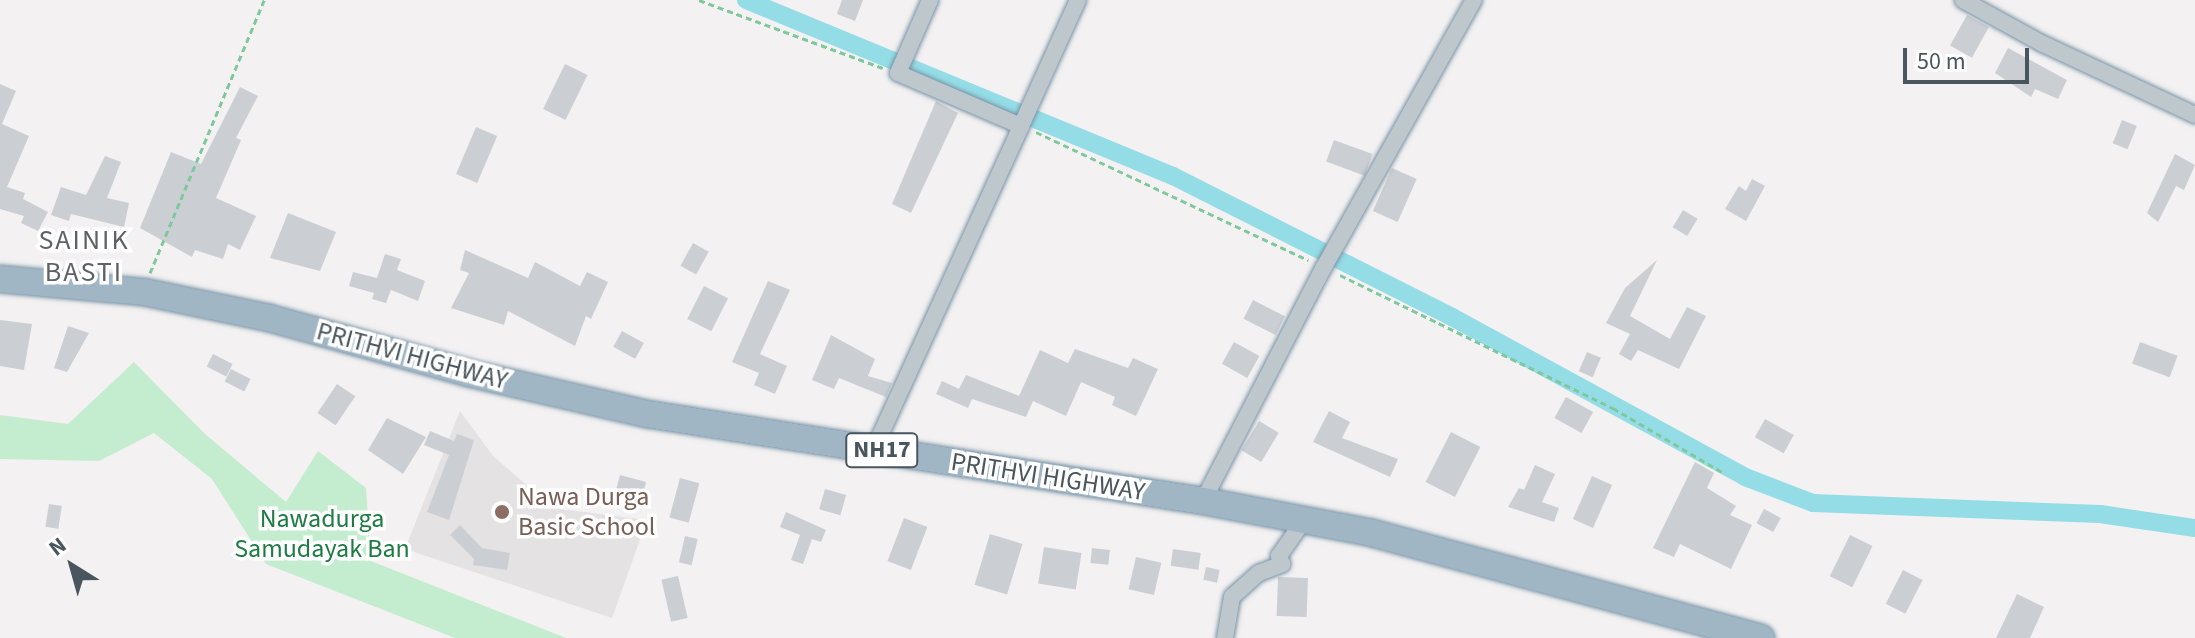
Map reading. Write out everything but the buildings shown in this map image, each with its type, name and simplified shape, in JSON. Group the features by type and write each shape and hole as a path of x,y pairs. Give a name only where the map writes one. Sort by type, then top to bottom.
{"highway":[{"name":"PRITHVI HIGHWAY","path":"0,279 144,292 269,318 468,373 633,411 1203,501 1304,520 1510,568 1761,638"}],"street":[{"path":"930,0 898,73 1021,126"},
{"path":"874,449 1078,0"},
{"path":"1203,501 1324,267 1474,0"},
{"path":"1963,0 2043,44 2195,115"},
{"path":"1225,638 1232,597 1259,573 1282,564 1279,556 1304,520"}],"path":[{"path":"144,292 264,0"},
{"path":"699,0 898,73"},
{"path":"1021,126 1324,267 1613,408 1722,472"}],"shaded area":[{"name":"Nawa Durga Basic School","path":"460,411 493,456 553,508 647,520 612,618 405,549"}],"green space":[{"name":"Nawadurga Samudayak Ban","path":"134,362 205,434 286,502 318,451 366,488 371,561 566,638 455,638 266,564 212,479 154,433 99,461 0,459 0,415 68,424"}],"waterway":[{"path":"746,0 1173,176 1452,317 1745,477 1813,503 2100,514 2195,528"}],"place":[{"name":"Nawa Durga Basic School","path":"502,512"}],"district":[{"name":"SAINIK BASTI","path":"84,256"}]}
